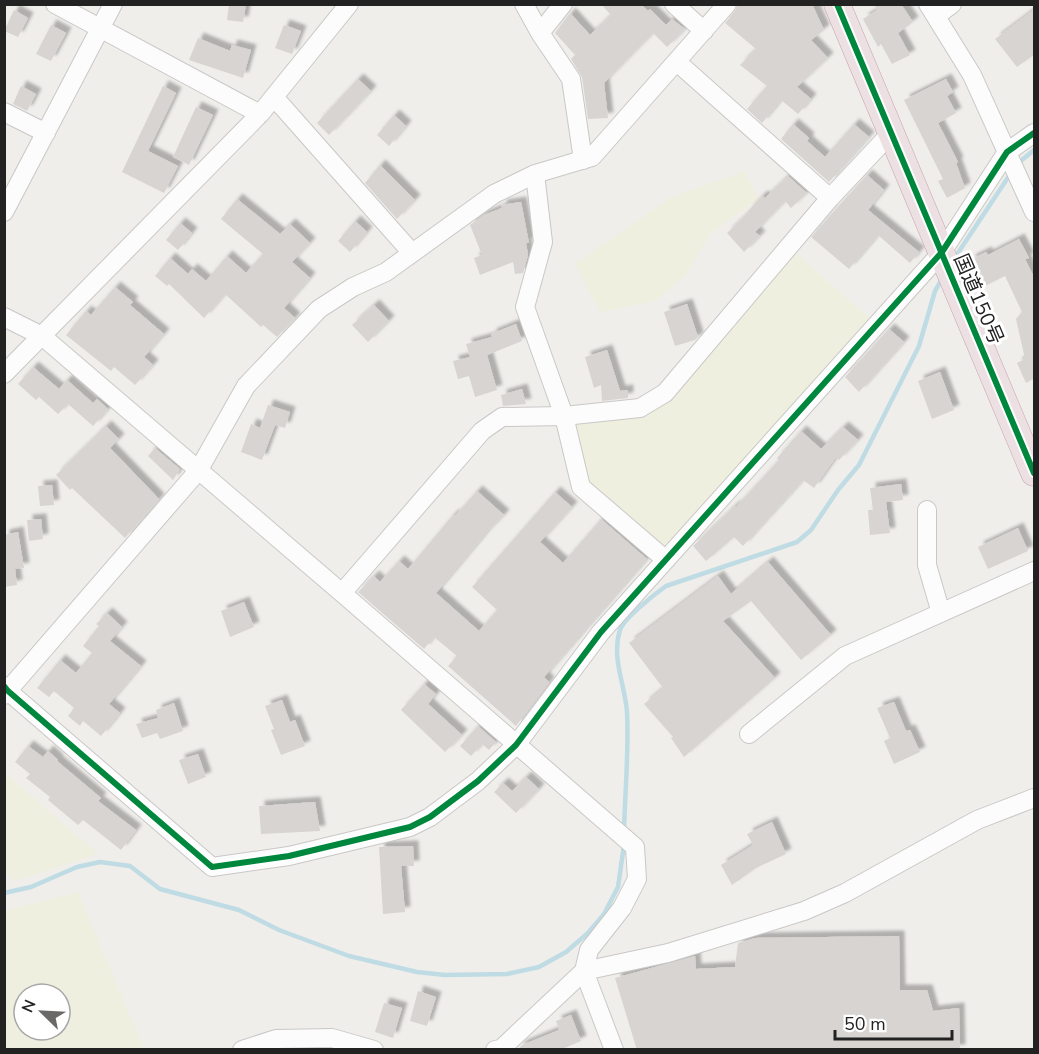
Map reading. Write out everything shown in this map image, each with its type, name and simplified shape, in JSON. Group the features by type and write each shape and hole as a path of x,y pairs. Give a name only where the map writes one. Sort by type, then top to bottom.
{"highway":[{"name":"国道150号","path":"837,4 1034,471"}],"street":[{"path":"56,4 260,114"},
{"path":"4,212 112,4"},
{"path":"4,374 260,114 349,4"},
{"path":"524,4 540,33 571,79 583,159"},
{"path":"540,33 563,4"},
{"path":"674,4 704,31"},
{"path":"727,4 592,157 535,174 494,194 386,272 353,286 319,309 246,386 198,471 6,691 212,867 288,856 410,827 430,817 478,781 516,745 601,632 942,252 1007,152 1035,133"},
{"path":"952,4 932,10 972,75 1035,212"},
{"path":"677,62 830,198"},
{"path":"274,97 412,253"},
{"path":"4,112 46,133"},
{"path":"342,593 482,431 502,417 564,416 640,408 665,393 830,198 891,132"},
{"path":"535,174 543,242 525,307 564,416 581,487 666,560"},
{"path":"4,317 42,336 634,847 637,879 622,908 589,950 585,971 614,1050"},
{"path":"927,510 927,565 941,613"},
{"path":"749,734 844,656 1035,571"},
{"path":"495,1050 501,1049 585,971 668,953 804,911 845,893 977,820 1035,798"},
{"path":"242,1050 276,1039 332,1038 375,1050"}],"green space":[{"path":"745,171 759,199 711,233 685,276 655,301 600,312 575,264 672,197"},
{"path":"789,247 877,325 670,555 581,487 567,427 659,397"},
{"path":"4,773 98,854 14,881 5,873"},
{"path":"78,892 144,1049 5,1049 5,911"}],"building":[{"path":"229,4 246,4 243,22 227,20"},
{"path":"601,4 640,4 648,11 650,9 666,25 672,19 685,29 667,47 653,33 604,83 608,118 588,119 582,77 571,59 575,55 555,33 570,13 590,35 611,15"},
{"path":"738,4 812,4 824,30 811,40 828,58 797,87 811,99 798,114 781,100 762,123 747,109 767,86 740,65 756,49 725,23"},
{"path":"874,4 901,4 913,22 898,33 910,55 892,64 881,44 878,47 863,19 877,10"},
{"path":"1035,9 1035,54 1017,67 995,39"},
{"path":"14,10 28,18 18,37 4,31"},
{"path":"51,25 66,33 51,61 36,54"},
{"path":"284,25 301,31 292,54 275,48"},
{"path":"198,38 230,51 232,45 251,50 243,78 189,60"},
{"path":"358,79 371,91 329,135 317,123"},
{"path":"946,79 953,92 947,96 956,113 938,123 958,162 956,163 965,188 947,198 938,181 943,179 904,100"},
{"path":"21,86 36,94 27,111 13,104"},
{"path":"163,86 176,93 148,151 178,166 164,193 122,172"},
{"path":"196,107 213,115 189,165 173,157"},
{"path":"394,115 406,126 389,146 377,135"},
{"path":"793,124 825,157 854,124 869,137 829,182 781,139"},
{"path":"380,165 415,200 397,219 365,183"},
{"path":"867,175 884,190 868,210 919,252 910,263 878,235 849,269 811,237"},
{"path":"788,176 807,193 791,208 785,201 755,232 760,236 744,252 727,233 762,196 765,198"},
{"path":"237,199 280,234 290,224 310,243 292,262 310,278 284,308 295,318 277,337 263,325 261,327 225,294 204,318 169,284 167,286 155,276 170,258 188,274 192,269 206,281 227,256 246,273 263,254 221,219"},
{"path":"521,202 529,243 526,243 528,255 523,273 515,274 513,262 480,275 474,258 482,255 470,225 484,215 502,208 501,205"},
{"path":"355,221 367,232 350,252 338,241"},
{"path":"180,223 192,233 178,250 166,240"},
{"path":"1019,239 1029,258 1025,259 1035,279 1035,378 1026,383 1017,363 1025,359 1016,319 1022,312 1005,276 983,287 970,260 986,252 988,255"},
{"path":"115,287 133,302 130,305 164,334 144,357 153,365 135,385 114,367 111,371 66,335 86,311 91,315"},
{"path":"687,304 698,337 675,346 664,312"},
{"path":"374,305 389,321 368,342 352,325"},
{"path":"516,324 522,341 487,355 497,390 475,397 469,376 458,379 453,361 470,357 466,344 492,337 491,334"},
{"path":"889,329 904,342 859,392 845,377"},
{"path":"607,350 620,391 628,390 628,398 602,401 601,385 594,388 585,357"},
{"path":"33,367 59,389 67,380 93,403 97,399 108,409 93,426 68,404 58,414 39,397 36,400 18,384"},
{"path":"940,372 954,410 932,419 918,381"},
{"path":"522,389 526,404 503,406 501,395"},
{"path":"268,405 290,412 285,428 275,425 262,460 241,452 251,424 260,428"},
{"path":"106,426 119,439 110,448 159,499 125,538 56,475"},
{"path":"843,427 858,440 839,460 836,457 814,488 803,480 743,546 734,537 706,561 693,546 736,507 779,460 777,458 801,431 821,449"},
{"path":"155,448 180,469 173,480 148,456"},
{"path":"901,484 903,500 886,502 890,533 870,535 868,510 873,510 870,488"},
{"path":"52,485 54,505 40,506 38,486"},
{"path":"477,491 504,515 436,593 479,631 497,610 472,587 555,492 572,507 540,542 563,563 601,519 647,559 544,677 549,682 516,726 448,666 457,656 434,637 424,649 358,592 374,576 380,582 399,561 408,569 453,515 455,516"},
{"path":"41,519 43,539 29,541 27,520"},
{"path":"1018,528 1028,551 988,569 978,547"},
{"path":"18,532 24,568 15,569 17,585 4,587 4,535"},
{"path":"768,562 831,635 801,660 751,601 723,621 775,678 684,757 671,738 673,737 644,704 663,688 629,643 718,576 731,594"},
{"path":"244,602 254,627 230,637 221,611"},
{"path":"107,613 122,627 110,641 141,666 109,704 120,713 101,736 83,721 80,726 68,716 74,708 54,691 49,697 37,688 60,660 76,673 92,653 83,646 99,626 96,624"},
{"path":"424,684 436,694 428,704 462,735 445,752 401,710"},
{"path":"282,700 290,722 295,720 305,746 281,755 265,706"},
{"path":"894,702 906,731 910,730 920,752 894,764 884,741 890,738 877,708"},
{"path":"174,703 183,731 160,739 157,733 142,738 136,724 158,718 156,710"},
{"path":"478,726 496,742 489,750 482,744 471,756 460,746"},
{"path":"28,746 43,757 48,751 101,798 98,801 136,830 121,850 83,820 78,825 48,800 50,797 26,778 30,774 15,762"},
{"path":"198,754 206,777 188,784 179,760"},
{"path":"526,777 539,789 516,813 494,792 503,783 512,791"},
{"path":"315,802 320,831 261,834 259,806"},
{"path":"772,822 786,854 756,868 732,885 721,865 753,845 747,834"},
{"path":"413,846 414,866 401,866 405,912 383,914 379,847"},
{"path":"899,936 900,990 927,990 933,1011 959,1008 960,1050 637,1050 615,978 695,956 696,969 735,967 738,943 755,938"},
{"path":"418,991 436,997 427,1026 410,1021"},
{"path":"384,1003 402,1008 393,1038 375,1032"},
{"path":"571,1015 581,1041 560,1050 517,1050 522,1045 559,1030 556,1021"}],"waterway":[{"path":"1017,164 1034,150"},
{"path":"954,259 1011,173"},
{"path":"624,831 627,712 617,651 620,630 640,606 666,586 797,542 811,530 838,490 859,465 919,346 935,291 942,279"},
{"path":"4,893 31,887 77,867 100,862 130,866 160,889 239,910 279,930 349,956 417,972 445,975 507,974 539,967 566,952 588,933 604,914 618,887 624,845"}],"cycle path":[{"path":"837,4 1034,473"},
{"path":"4,686 212,867 289,856 410,827 430,817 478,781 516,745 601,632 942,252 1007,152 1034,133"}]}
